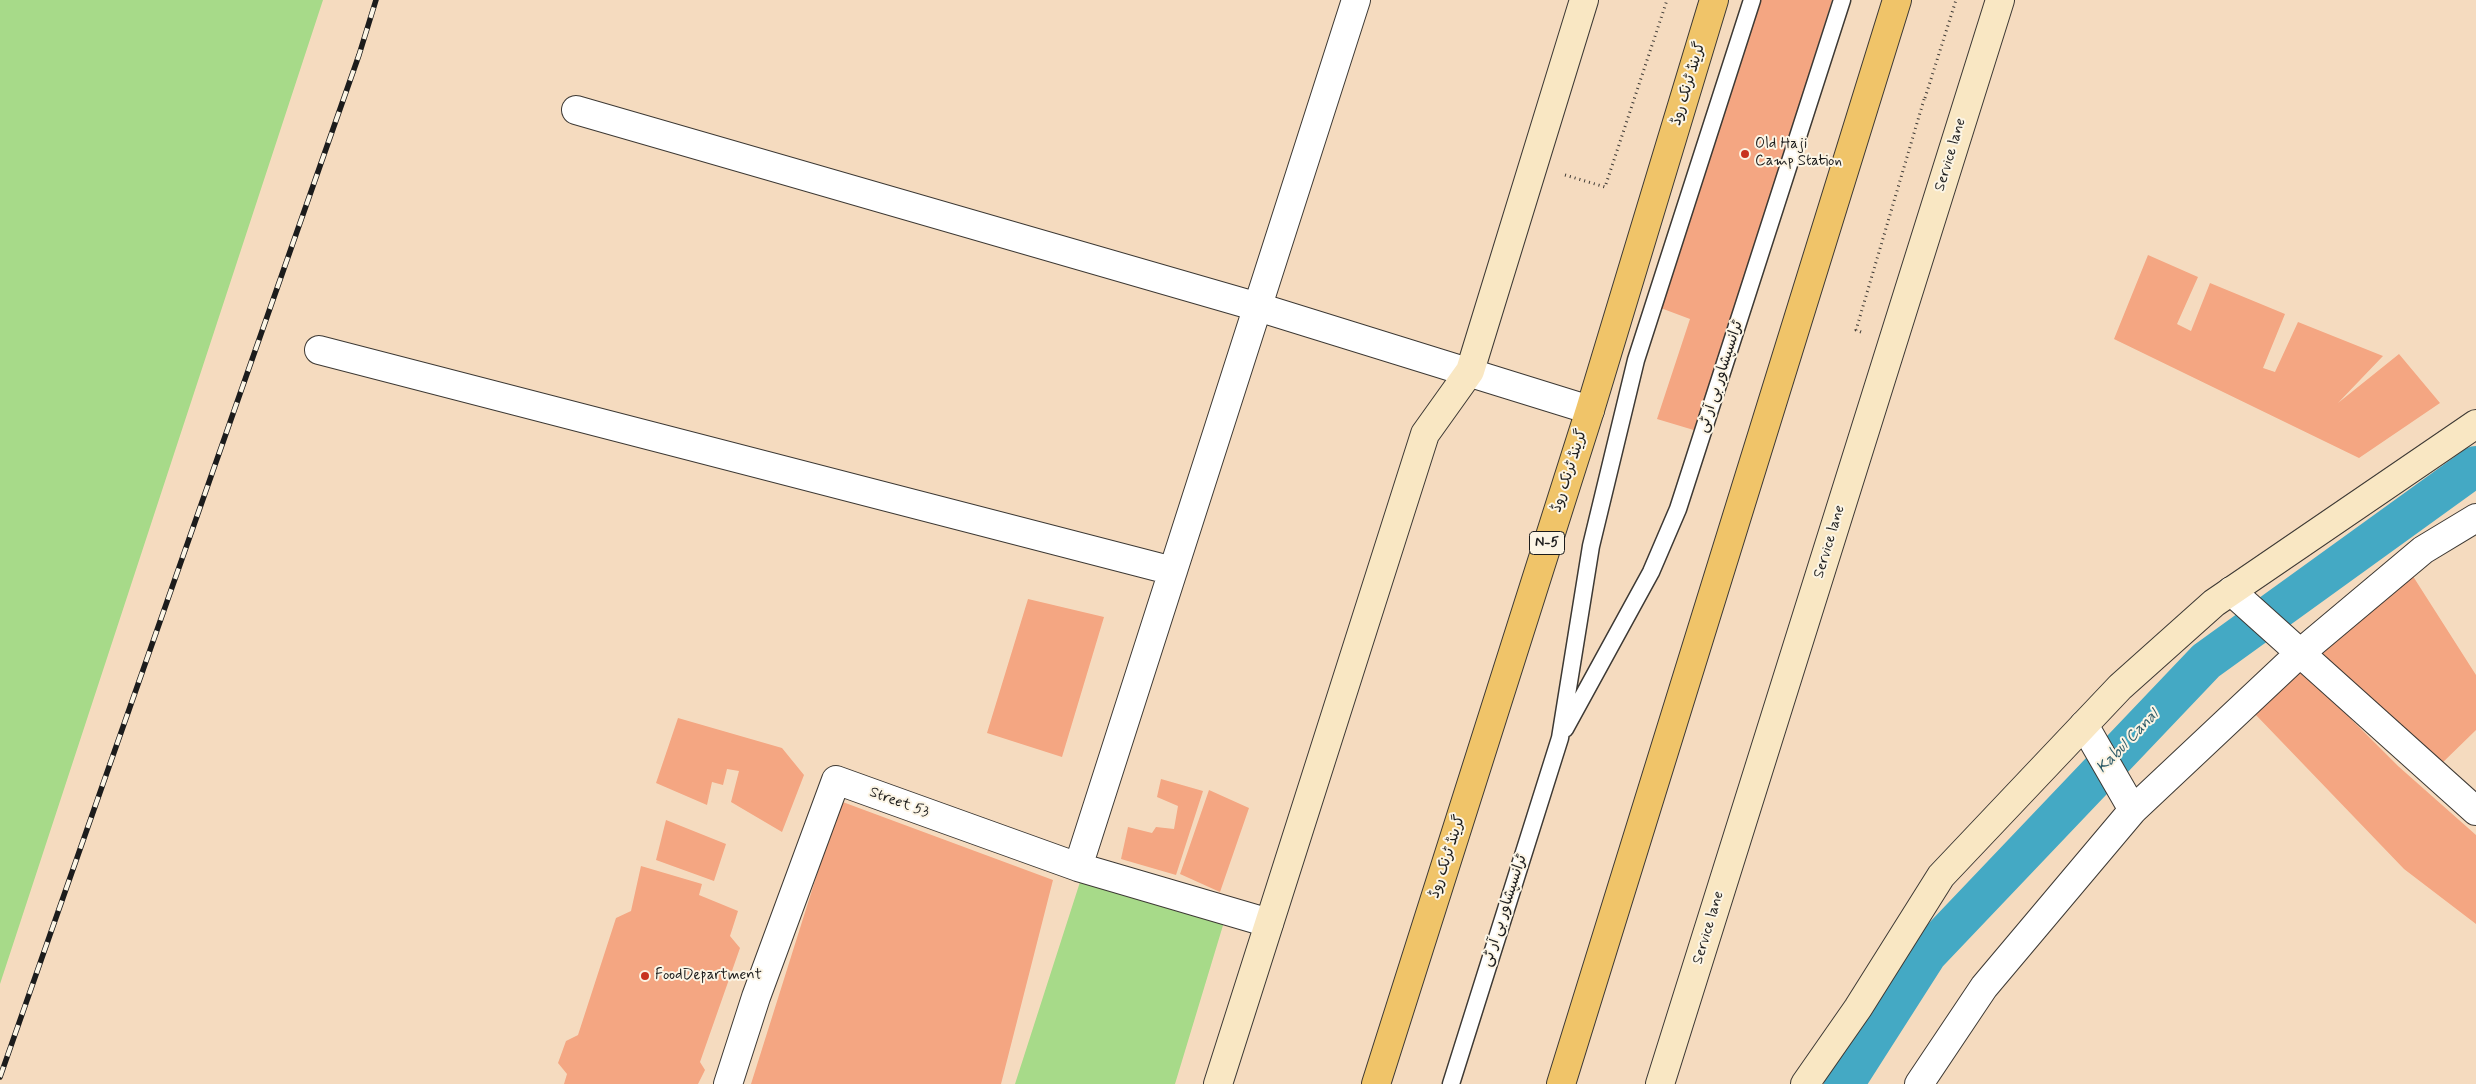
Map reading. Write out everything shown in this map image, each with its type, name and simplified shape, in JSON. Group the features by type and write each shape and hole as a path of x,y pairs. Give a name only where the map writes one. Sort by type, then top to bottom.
{"highway":[{"name":"گرینڈ ٹرنک روڈ","path":"1376,1084 1590,410 1714,0"},
{"path":"1561,1084 1897,0"}],"street":[{"path":"1078,867 1356,0"},
{"path":"1218,1084 1425,434 1470,371 1584,0"},
{"name":"Service lane","path":"1660,1084 2000,0"},
{"path":"576,110 1258,307 1470,371 1590,410"},
{"path":"319,350 1173,571"},
{"path":"1805,1084 1858,1008 1941,876 2090,734 2120,687 2214,604 2236,596 2476,424"},
{"path":"1919,1084 1984,987 2131,804 2294,649 2423,550 2476,518"},
{"path":"2236,596 2476,811"},
{"path":"2090,734 2131,804"},
{"name":"Street 53","path":"728,1084 756,997 836,780 1078,867 1269,923"}],"lane":[{"name":"ٹرانسپشاور بی آر ٹی","path":"1451,1084 1560,738 1591,546 1636,360 1752,0"},
{"name":"ٹرانسپشاور بی آر ٹی","path":"1560,738 1651,572 1678,509 1842,0"}],"path":[{"path":"1533,166 1605,186 1667,0"},
{"path":"1923,103 1956,0"},
{"path":"1856,330 1925,96"}],"green space":[{"path":"0,0 323,0 0,984"},
{"path":"1080,882 1224,922 1175,1084 1015,1084"}],"building":[{"name":"Old Haji Camp Station","path":"1757,0 1832,0 1697,431 1657,419 1690,319 1658,307"},
{"path":"2148,255 2198,277 2177,324 2191,331 2210,283 2285,314 2263,368 2275,372 2298,322 2383,356 2338,403 2399,354 2440,403 2359,458 2114,339"},
{"path":"2409,570 2476,675 2476,730 2437,768 2313,650"},
{"path":"1028,599 1104,617 1062,757 987,733"},
{"path":"2300,668 2398,766 2476,835 2476,924 2404,869 2255,714"},
{"path":"678,718 782,748 804,775 782,832 731,802 739,771 727,769 723,785 712,782 707,805 656,783"},
{"path":"1161,779 1203,791 1176,875 1121,859 1128,827 1152,833 1156,827 1174,829 1178,806 1157,797"},
{"path":"1209,790 1249,808 1220,892 1180,874"},
{"path":"840,801 1053,880 1001,1084 751,1084"},
{"path":"666,820 726,844 714,881 656,860"},
{"name":"FoodDepartment","path":"641,866 702,884 699,895 738,911 730,936 740,948 700,1062 705,1070 698,1084 564,1084 567,1074 558,1063 566,1041 578,1035 616,918 631,911"}],"waterway":[{"name":"Kabul Canal","path":"1844,1084 1927,954 2206,661 2476,466"}],"railway":[{"path":"0,1077 359,55 376,0"}],"place":[{"name":"Old Haji Camp Station","path":"1745,154"},
{"name":"FoodDepartment","path":"645,976"}]}
